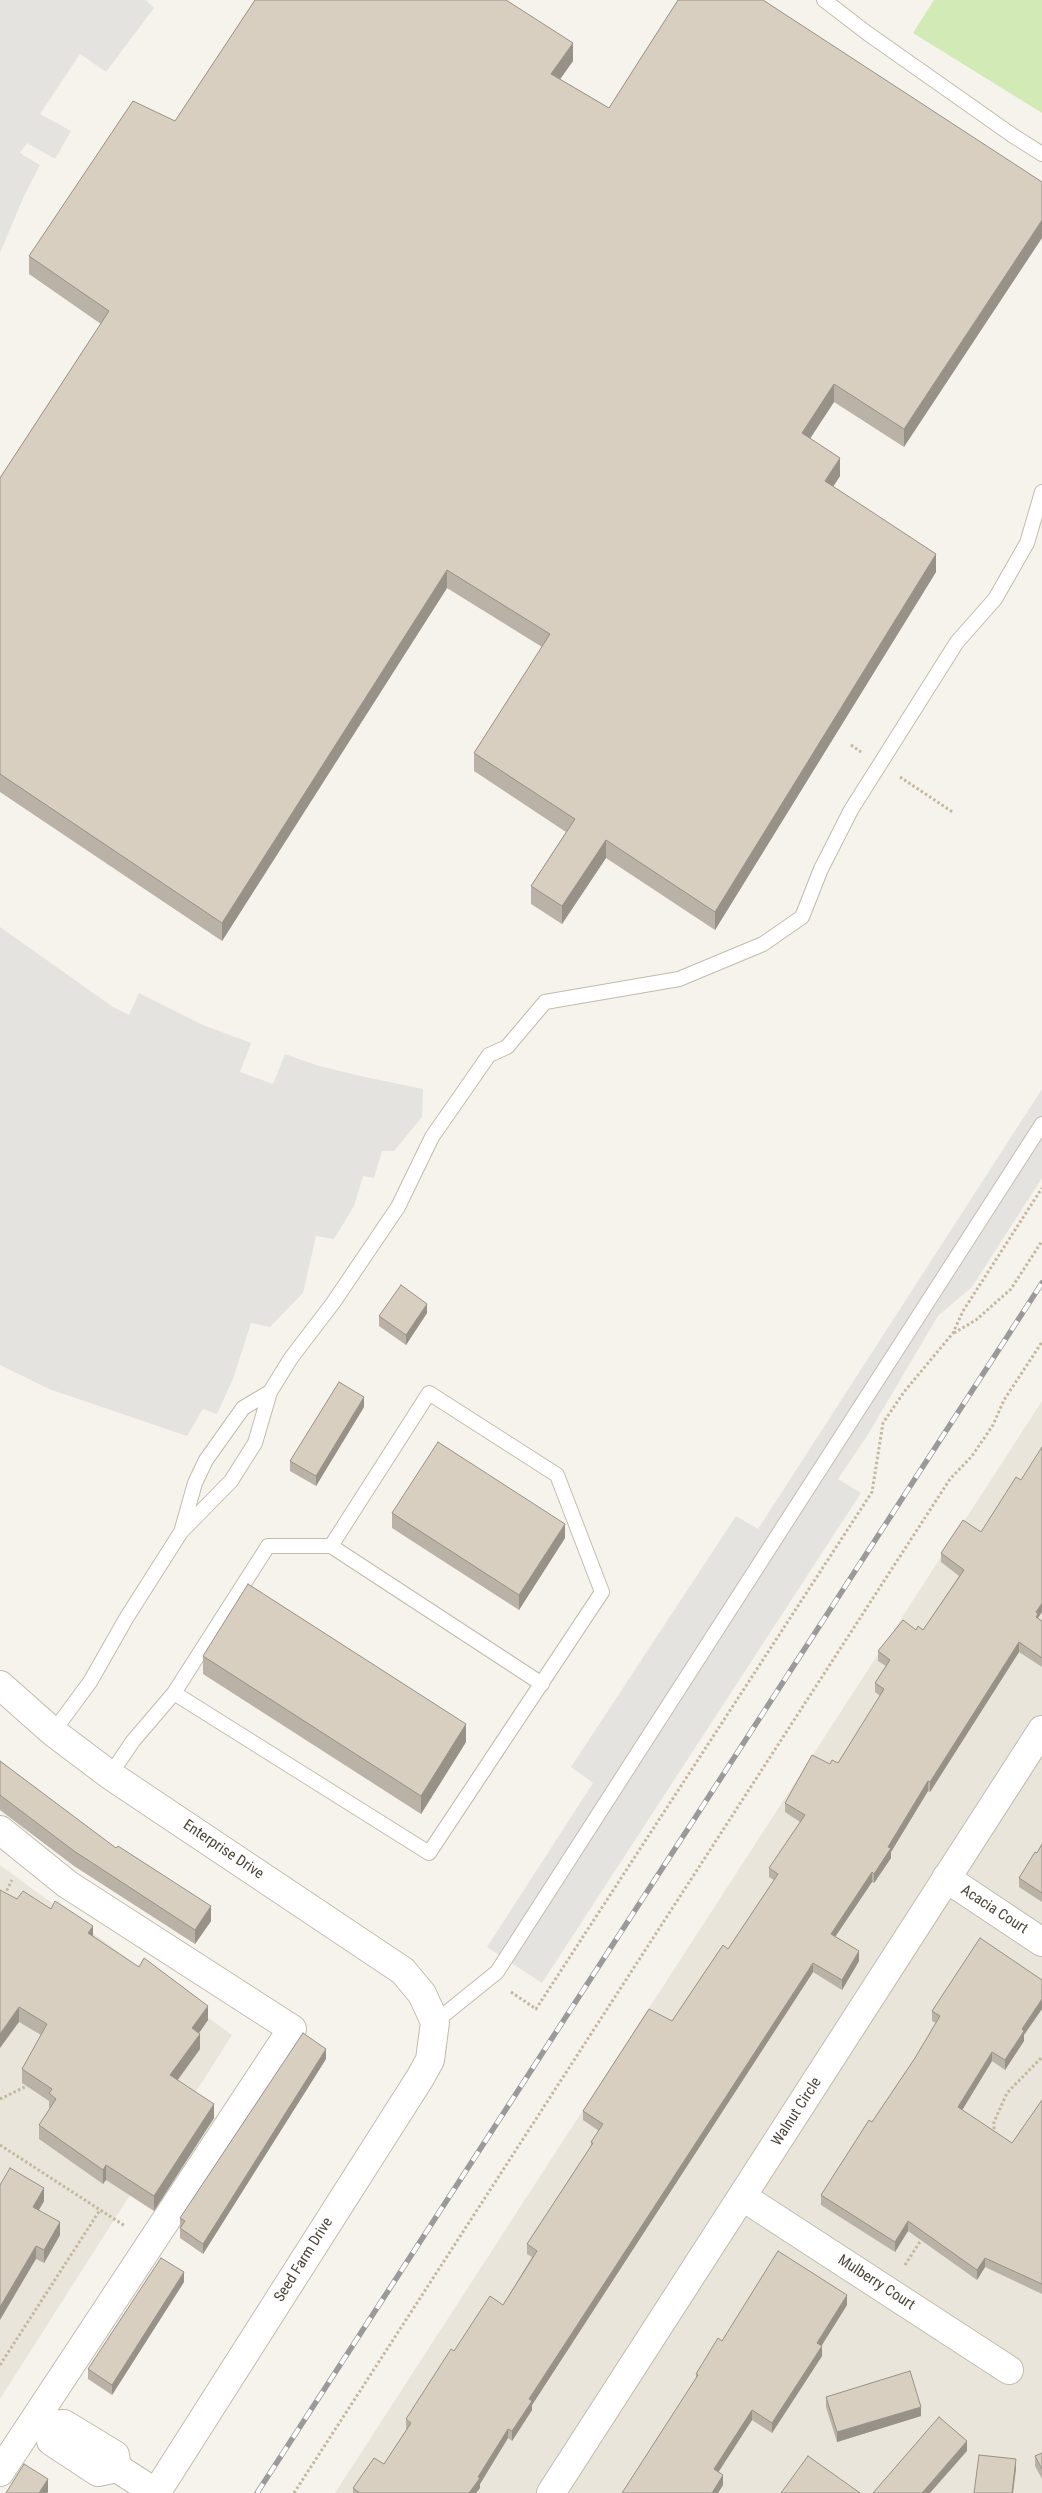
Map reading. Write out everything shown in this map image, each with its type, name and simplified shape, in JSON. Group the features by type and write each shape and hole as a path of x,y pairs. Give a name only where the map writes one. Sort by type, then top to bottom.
{"street":[{"name":"Enterprise Drive","path":"0,1685 53,1732 110,1775 403,1971 422,1994 435,2022"},
{"name":"Walnut Circle","path":"551,2493 1042,1730"},
{"path":"0,1830 68,1884 292,2029 151,2243 44,2421 0,2472"},
{"name":"Acacia Court","path":"946,1878 1042,1942"},
{"name":"Seed Farm Drive","path":"156,2493 420,2078 430,2060 435,2022"},
{"name":"Mulberry Court","path":"742,2197 1009,2370"},
{"path":"44,2421 51,2441 98,2472 117,2468 156,2493"}],"lane":[{"path":"824,0 867,33 1042,154"},
{"path":"53,1732 90,1682 127,1617 181,1532 231,1481 255,1443 270,1392 291,1358 333,1303 398,1208 432,1137 489,1055 507,1047 545,1002 678,979 763,944 802,917 825,860 850,810 957,642 995,599 1027,543 1042,492"},
{"path":"435,2022 497,1972 1042,1124"},
{"path":"181,1532 195,1483 206,1460 243,1408 270,1392"},
{"path":"174,1693 429,1852 602,1592 557,1475 430,1393 331,1546"},
{"path":"110,1775 133,1741 174,1693 268,1546 331,1546 542,1684"}],"path":[{"path":"851,745 954,813"},
{"path":"511,1992 536,2010 872,1492 883,1423 904,1392 953,1333 963,1310 1042,1188"},
{"path":"953,1333 976,1320 1012,1289 1042,1241"},
{"path":"294,2493 944,1487 972,1456 993,1425 1004,1400 1042,1342"},
{"path":"994,2137 994,2122 1007,2093 1042,2057"},
{"path":"0,2099 32,2084"},
{"path":"0,2145 151,2243"},
{"path":"0,2365 100,2210"},
{"path":"888,2291 926,2234"}],"shaded area":[{"path":"0,0 146,0 154,8 106,72 80,54 40,114 71,131 55,159 27,143 20,153 40,165 24,196 0,253"},
{"path":"0,927 113,1007 129,1015 139,993 203,1025 251,1043 240,1072 273,1084 285,1054 319,1066 423,1089 422,1117 394,1151 382,1151 374,1178 363,1176 354,1206 334,1239 316,1236 303,1293 270,1327 251,1323 233,1379 217,1414 203,1409 187,1436 49,1389 0,1365"},
{"path":"1042,1089 1042,1178 972,1287 938,1316 867,1436 838,1479 861,1493 542,1983 487,1947 593,1783 571,1767 736,1516 758,1529"},
{"path":"1042,1401 1042,2493 335,2493"},
{"path":"0,1865 232,2035 0,2399"}],"green space":[{"path":"934,0 1042,0 1042,113 913,33"}],"building":[{"path":"255,0 506,0 573,43 551,74 609,108 678,0 763,0 1042,182 1042,220 904,429 834,384 802,433 840,458 825,481 936,554 715,912 606,840 562,906 531,886 575,819 474,753 550,634 447,570 222,923 0,774 0,478 109,311 29,256 133,101 175,121"},
{"path":"401,1285 427,1304 406,1335 379,1316"},
{"path":"339,1382 364,1397 316,1476 290,1461"},
{"path":"438,1442 565,1524 519,1595 392,1513"},
{"path":"1042,1447 1042,1603 1036,1612 1038,1614 1036,1617 1042,1621 1042,1658 1019,1642 930,1782 928,1781 888,1847 891,1848 874,1874 872,1872 831,1934 859,1951 842,1980 813,1963 529,2399 532,2401 512,2431 508,2429 478,2477 480,2478 469,2493 360,2493 353,2488 374,2458 384,2464 411,2423 406,2419 451,2349 454,2351 490,2296 503,2305 537,2251 527,2244 593,2143 591,2142 603,2124 583,2111 649,2009 672,2021 723,1945 728,1949 778,1874 769,1868 805,1815 785,1803 812,1755 830,1764 832,1760 838,1763 884,1689 875,1683 890,1660 878,1651 903,1620 916,1630 918,1626 923,1630 964,1570 941,1553 963,1520 981,1532 1016,1477 1021,1480"},
{"path":"248,1584 466,1724 421,1796 203,1656"},
{"path":"0,1761 116,1848 118,1846 211,1906 195,1930 74,1851 0,1795"},
{"path":"1042,1844 1042,1893 1019,1878"},
{"path":"0,1890 17,1899 23,1891 51,1909 55,1901 93,1926 88,1933 139,1967 144,1958 208,2006 192,2028 200,2034 170,2075 214,2104 154,2196 106,2165 103,2170 39,2125 56,2099 49,2093 52,2089 22,2069 47,2024 19,2007 0,2034"},
{"path":"980,1938 1042,1980 1042,1999 1022,2029 1024,2031 1005,2060 992,2052 958,2107 1012,2143 1042,2100 1042,2284 985,2258 977,2270 908,2221 895,2242 821,2195 869,2120 872,2122 915,2058 940,2016 932,2011"},
{"path":"303,2033 326,2049 203,2244 180,2228 185,2221 180,2218"},
{"path":"10,2168 44,2188 33,2207 60,2222 44,2250 36,2246 0,2307 0,2185"},
{"path":"778,2251 847,2295 817,2343 822,2346 772,2423 752,2410 714,2469 723,2475 712,2493 622,2493 698,2375 696,2374 718,2338 722,2341"},
{"path":"161,2258 184,2272 112,2385 88,2369"},
{"path":"910,2371 921,2407 837,2432 826,2397"},
{"path":"939,2417 967,2441 922,2493 873,2493"},
{"path":"1042,2453 1042,2469 1035,2456"},
{"path":"979,2455 1016,2459 1012,2493 974,2493"},
{"path":"808,2456 860,2493 781,2493"},
{"path":"24,2464 48,2479 39,2493 6,2493"}],"railway":[{"path":"257,2493 1042,1283"}]}
